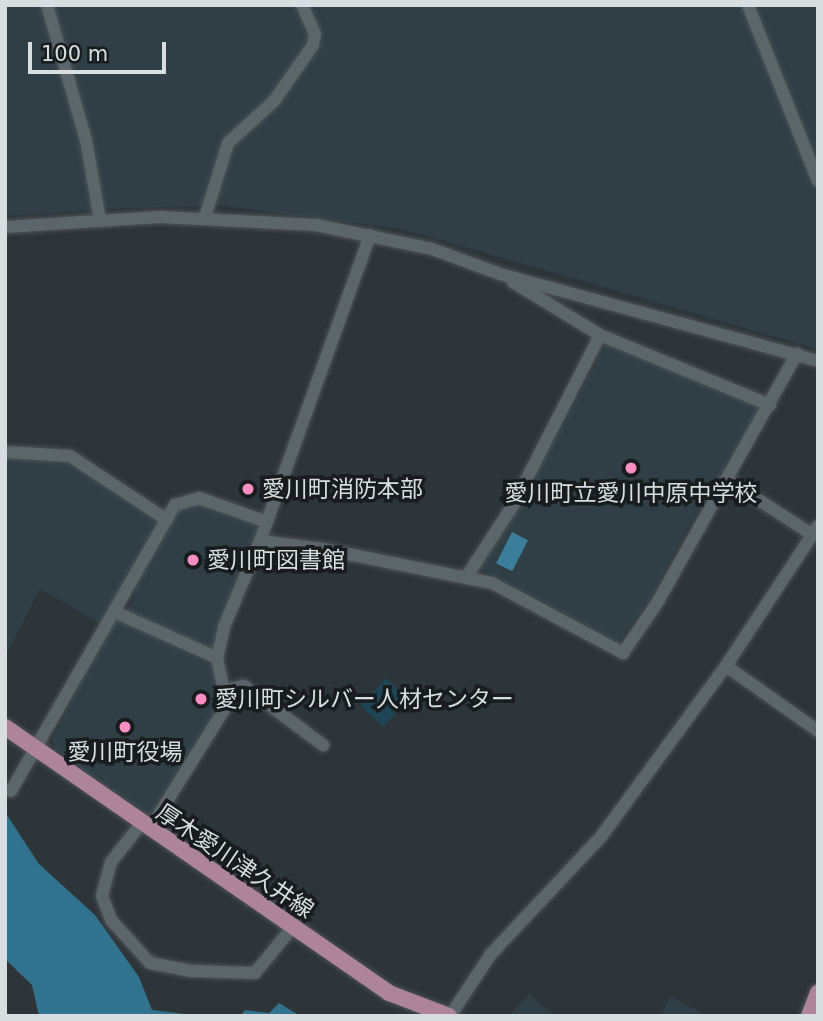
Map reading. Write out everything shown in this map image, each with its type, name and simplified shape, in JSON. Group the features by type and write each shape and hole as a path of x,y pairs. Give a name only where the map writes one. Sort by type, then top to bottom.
{"main road":[{"name":"厚木愛川津久井線","path":"5,727 39,748 145,827 389,993 443,1014"},
{"path":"809,1016 818,993"}],"street":[{"path":"47,5 86,141 100,220"},
{"path":"205,217 228,143 274,101 313,45 315,34 302,5"},
{"path":"748,5 818,181"},
{"path":"5,227 100,220 205,217 273,220 370,235 432,250 500,274 818,360"},
{"path":"292,928 255,972 191,971 150,963 111,920 102,897 111,862 145,827 221,720 227,690 218,658 224,626 260,541 370,235"},
{"path":"500,274 600,335 770,405"},
{"path":"467,576 515,502 600,335"},
{"path":"260,541 467,576 492,583 623,653 657,603 797,355"},
{"path":"5,452 71,456 167,520"},
{"path":"443,1014 491,954 600,838 726,666 815,531 726,478"},
{"path":"11,791 39,748 178,503 199,498 267,522"},
{"path":"115,612 218,658"},
{"path":"726,666 818,731"},
{"path":"227,690 244,686 323,745"}],"shaded area":[{"path":"5,5 42,5 81,134 94,210 5,216"},
{"path":"52,5 298,5 312,39 270,100 228,139 203,206 102,209"},
{"path":"305,5 744,5 818,190 818,349 403,229 210,204 230,146 316,47"},
{"path":"763,5 818,5 818,170 754,12"},
{"name":"愛川町立愛川中原中学校","path":"607,342 761,408 686,530 653,594 618,642 481,568 479,562 522,503"},
{"path":"5,454 70,458 159,522 102,624 40,589 5,657"},
{"path":"192,500 255,524 257,529 214,646 202,651 126,613 136,596 131,592 176,510"},
{"path":"512,532 528,540 512,571 496,563"},
{"path":"115,617 212,666 220,690 216,713 147,818 55,748 52,740"},
{"path":"386,678 409,699 384,727 361,706"},
{"path":"5,812 39,864 95,915 139,977 152,1010 202,1016 39,1016 32,985 5,959"},
{"path":"529,994 555,1016 509,1016"},
{"path":"670,996 702,1013 702,1016 661,1016"},
{"path":"279,1003 300,1016 240,1016 245,1010 269,1013"}],"place":[{"name":"愛川町立愛川中原中学校","path":"631,468"},
{"name":"愛川町消防本部","path":"248,489"},
{"name":"愛川町図書館","path":"193,560"},
{"name":"愛川町シルバー人材センター","path":"201,699"},
{"name":"愛川町役場","path":"125,727"}]}
